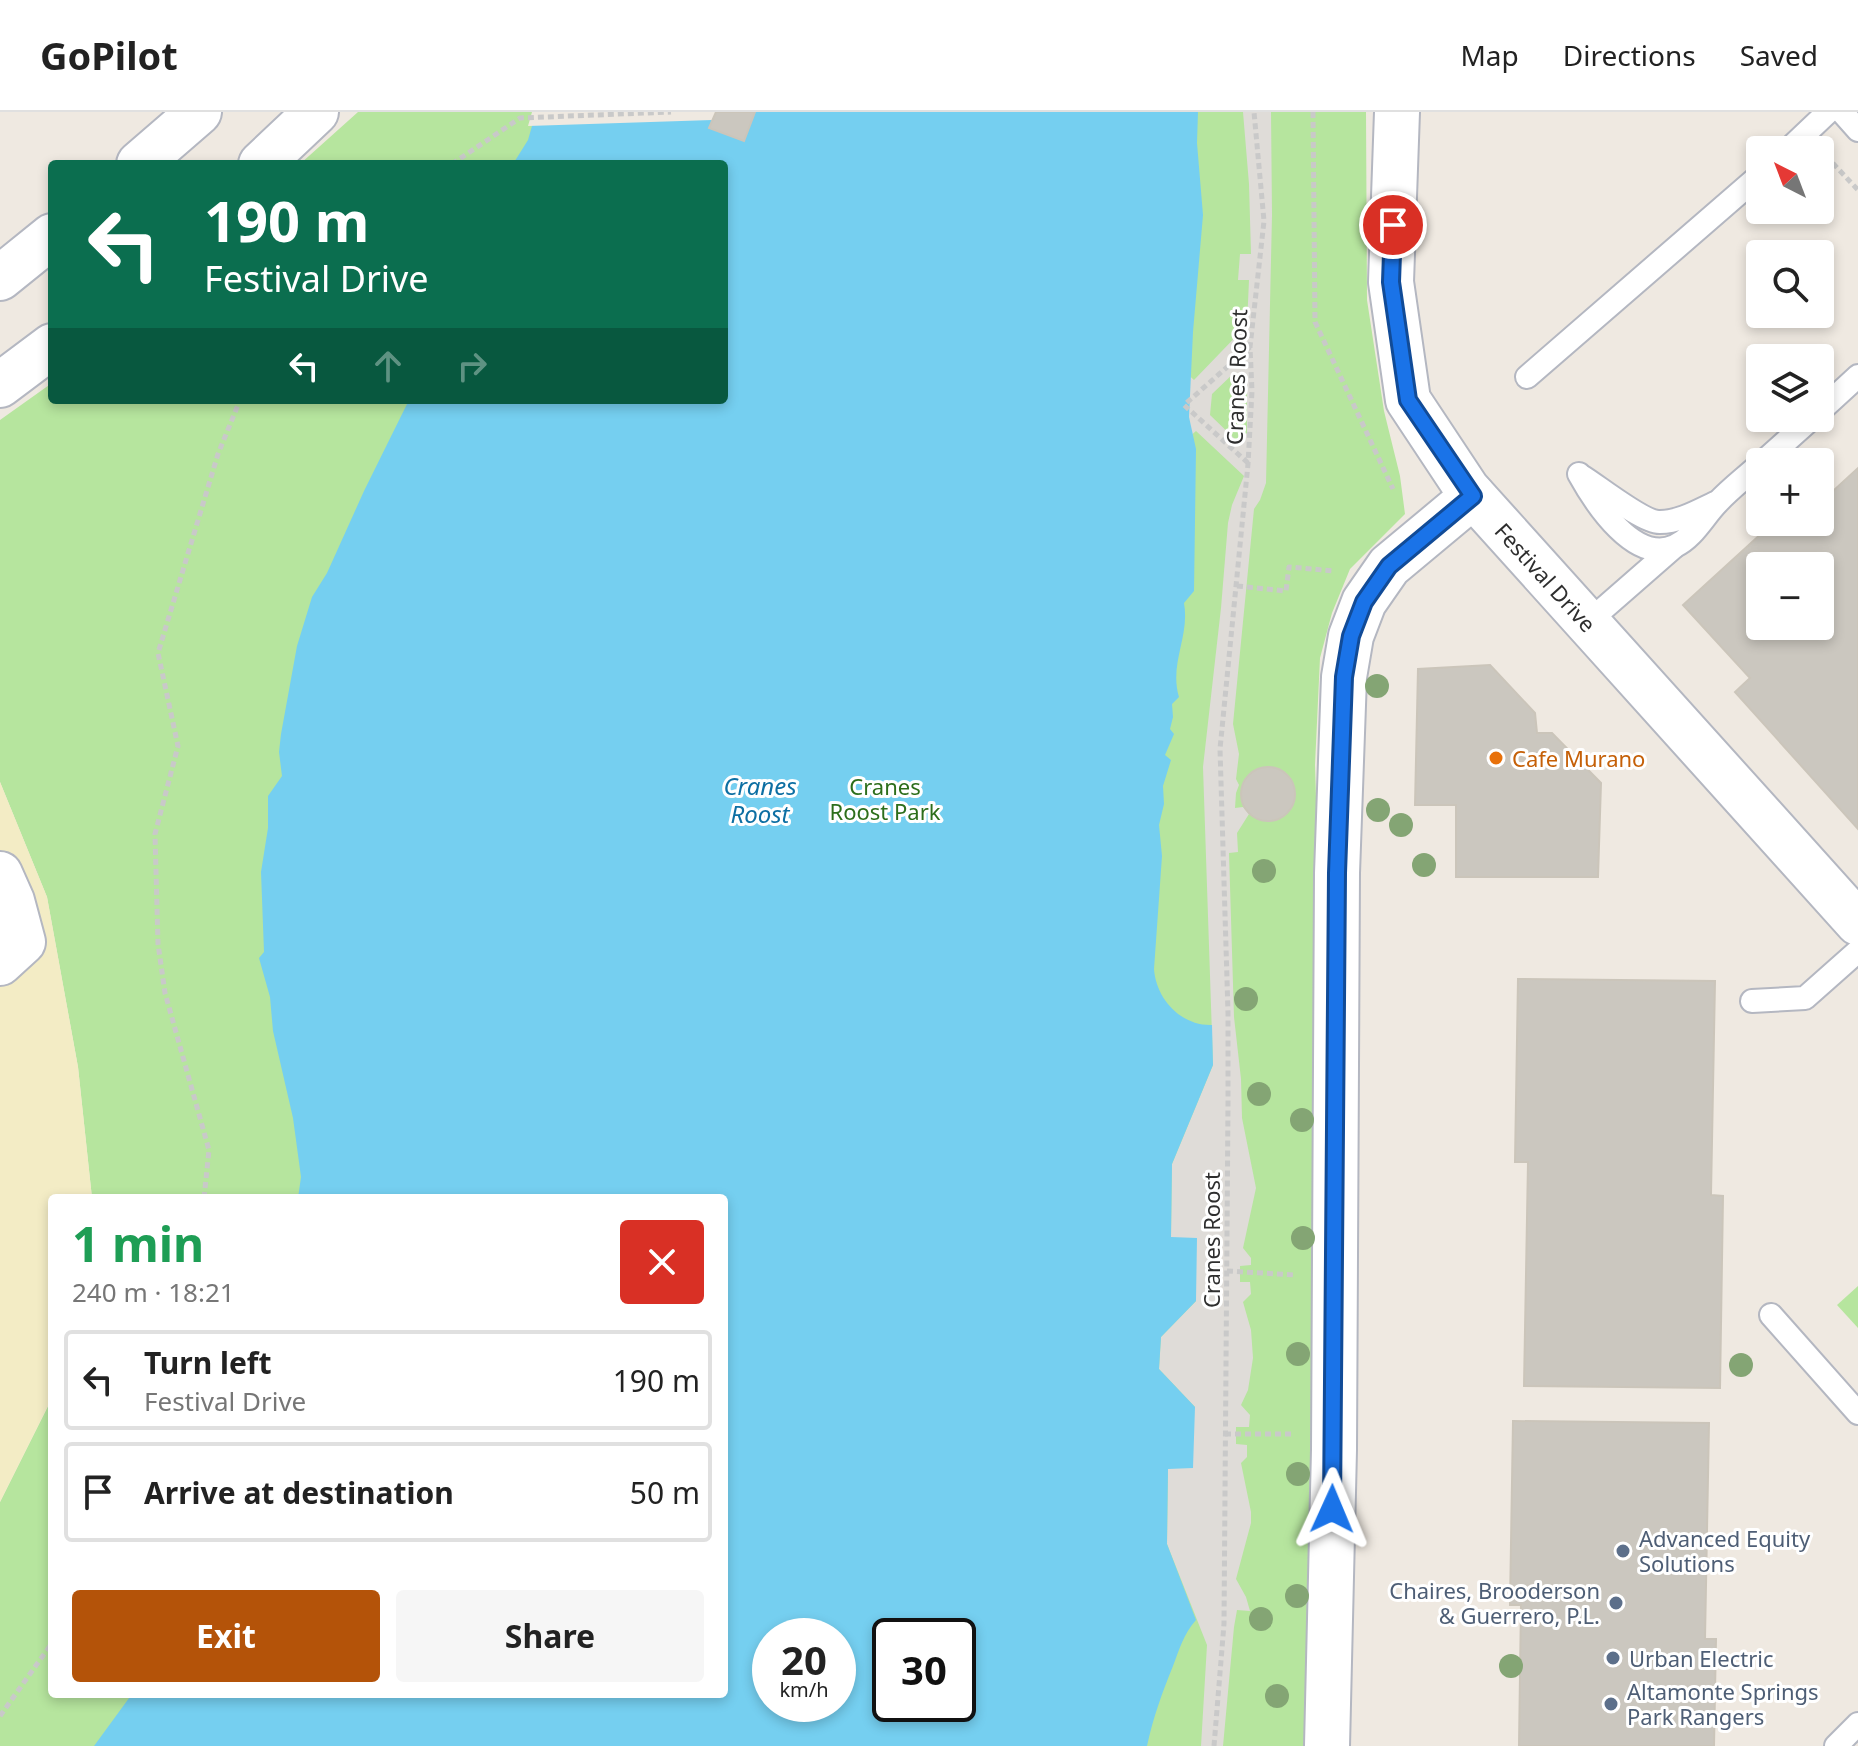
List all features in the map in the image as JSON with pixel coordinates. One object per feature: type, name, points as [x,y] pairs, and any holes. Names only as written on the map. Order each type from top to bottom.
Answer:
[{"type":"street","points":[[144,160],[199,112]]},
{"type":"street","points":[[265,160],[316,112]]},
{"type":"street","name":"Festival Drive","points":[[1397,112],[1391,282],[1408,400],[1473,496],[1858,923]]},
{"type":"street","points":[[0,278],[48,239]]},
{"type":"street","points":[[0,385],[48,349]]},
{"type":"street","points":[[1327,1746],[1334,1450],[1337,873],[1344,677],[1351,636],[1364,602],[1389,566],[1473,496]]},
{"type":"street","points":[[0,874],[12,901],[23,942],[0,963]]},
{"type":"lane","points":[[1803,136],[1828,112]]},
{"type":"lane","points":[[1842,112],[1858,130]]},
{"type":"lane","points":[[1527,377],[1746,187]]},
{"type":"lane","points":[[1834,398],[1858,376]]},
{"type":"lane","points":[[1778,448],[1796,432]]},
{"type":"lane","points":[[1675,546],[1656,551],[1638,544],[1617,527],[1592,498],[1579,474],[1641,517],[1659,523],[1685,517],[1716,503]]},
{"type":"lane","points":[[1587,623],[1697,528],[1716,503],[1746,476]]},
{"type":"lane","points":[[1752,1001],[1805,998],[1858,951]]},
{"type":"lane","points":[[1771,1315],[1858,1413]]},
{"type":"lane","points":[[1836,1746],[1858,1724]]},
{"type":"path","points":[[457,160],[520,118],[671,112]]},
{"type":"path","name":"Cranes Roost","points":[[1214,1746],[1224,1624],[1227,1271],[1228,1013],[1220,749],[1248,464],[1252,391],[1250,347],[1264,221],[1254,112]]},
{"type":"path","points":[[1313,112],[1315,322],[1393,489]]},
{"type":"path","points":[[1248,464],[1184,405],[1250,347]]},
{"type":"path","points":[[204,1194],[209,1150],[165,993],[158,944],[155,834],[178,746],[158,653],[218,454],[238,404]]},
{"type":"path","points":[[1236,586],[1286,591],[1289,567],[1334,571]]},
{"type":"path","points":[[1227,1271],[1296,1275]]},
{"type":"path","points":[[1225,1434],[1293,1434]]},
{"type":"path","points":[[0,1716],[48,1649]]},
{"type":"green space","name":"Cranes Roost","points":[[358,112],[1366,112],[1367,300],[1384,411],[1400,476],[1405,514],[1350,569],[1332,613],[1320,658],[1315,765],[1320,925],[1307,1746],[0,1746],[0,1502],[48,1406],[48,1698],[728,1698],[728,1194],[92,1194],[78,1067],[47,897],[0,782],[0,420],[48,386],[48,404],[728,404],[728,160],[304,160]]},
{"type":"green space","points":[[1858,1286],[1858,1328],[1837,1305]]},
{"type":"sand","points":[[0,782],[47,897],[78,1067],[92,1194],[48,1194],[48,1406],[0,1502]]},
{"type":"shaded area","points":[[1243,112],[1271,112],[1266,483],[1254,509],[1233,724],[1239,754],[1235,808],[1243,807],[1249,814],[1237,833],[1238,852],[1229,853],[1234,1017],[1242,1118],[1256,1188],[1243,1248],[1251,1258],[1251,1265],[1240,1266],[1240,1282],[1250,1282],[1251,1294],[1243,1302],[1251,1330],[1253,1358],[1248,1390],[1241,1405],[1250,1415],[1249,1427],[1236,1427],[1236,1444],[1247,1445],[1247,1457],[1241,1463],[1251,1523],[1236,1579],[1250,1611],[1237,1610],[1223,1746],[1201,1746],[1207,1645],[1167,1544],[1168,1469],[1195,1407],[1159,1369],[1161,1337],[1196,1301],[1171,1237],[1172,1164],[1213,1065],[1203,767],[1228,523],[1244,476],[1196,431],[1170,454],[1168,356],[1194,380],[1247,325],[1249,280],[1238,280],[1240,254],[1251,254]],"holes":[[[1235,372],[1247,384],[1247,433],[1237,441],[1210,415],[1212,394]]]},
{"type":"water","name":"Cranes Roost","points":[[536,112],[1198,112],[1197,143],[1203,215],[1189,417],[1196,449],[1194,591],[1184,603],[1184,627],[1176,673],[1179,697],[1172,704],[1170,729],[1174,734],[1165,755],[1171,760],[1163,786],[1164,804],[1159,825],[1162,856],[1154,969],[1160,991],[1172,1009],[1190,1021],[1212,1025],[1213,1065],[1172,1164],[1171,1237],[1197,1238],[1196,1301],[1161,1337],[1159,1369],[1195,1407],[1193,1468],[1168,1469],[1167,1544],[1196,1620],[1180,1647],[1147,1746],[94,1746],[129,1698],[728,1698],[728,1194],[299,1194],[301,1177],[293,1118],[273,1031],[270,997],[259,958],[264,952],[261,872],[268,828],[268,796],[282,776],[279,752],[281,734],[297,646],[312,597],[327,573],[407,404],[728,404],[728,160],[516,160],[528,140]]},
{"type":"pier","points":[[532,112],[755,112],[744,141],[709,128],[712,120],[528,126]]},
{"type":"building","points":[[716,112],[755,112],[744,141],[709,128]]},
{"type":"building","points":[[1858,468],[1858,829],[1735,692],[1750,678],[1683,605],[1759,536],[1834,536],[1834,490]]},
{"type":"building","name":"Cafe Murano","points":[[1490,665],[1535,713],[1537,733],[1552,733],[1601,783],[1598,877],[1456,877],[1456,805],[1415,805],[1418,669]]},
{"type":"building","points":[[1268,767],[1287,775],[1295,794],[1287,813],[1268,821],[1249,813],[1241,794],[1249,775]]},
{"type":"building","points":[[1518,979],[1715,981],[1711,1195],[1723,1196],[1720,1388],[1524,1386],[1528,1162],[1515,1162]]},
{"type":"building","points":[[1513,1421],[1709,1423],[1705,1639],[1716,1639],[1714,1746],[1519,1746],[1521,1605],[1510,1605]]},
{"type":"place","name":"Cafe Murano","points":[[1496,758]]},
{"type":"place","name":"Advanced Equity Solutions","points":[[1623,1551]]},
{"type":"place","name":"Chaires, Brooderson & Guerrero, P.L.","points":[[1616,1603]]},
{"type":"place","name":"Urban Electric","points":[[1613,1658]]},
{"type":"place","name":"Altamonte Springs Park Rangers","points":[[1611,1704]]},
{"type":"route","points":[[1332,1509],[1337,873],[1344,677],[1351,636],[1364,602],[1389,566],[1473,496],[1408,400],[1391,282],[1393,225]]},
{"type":"park label","name":"Cranes Roost Park","points":[[885,798]]}]
